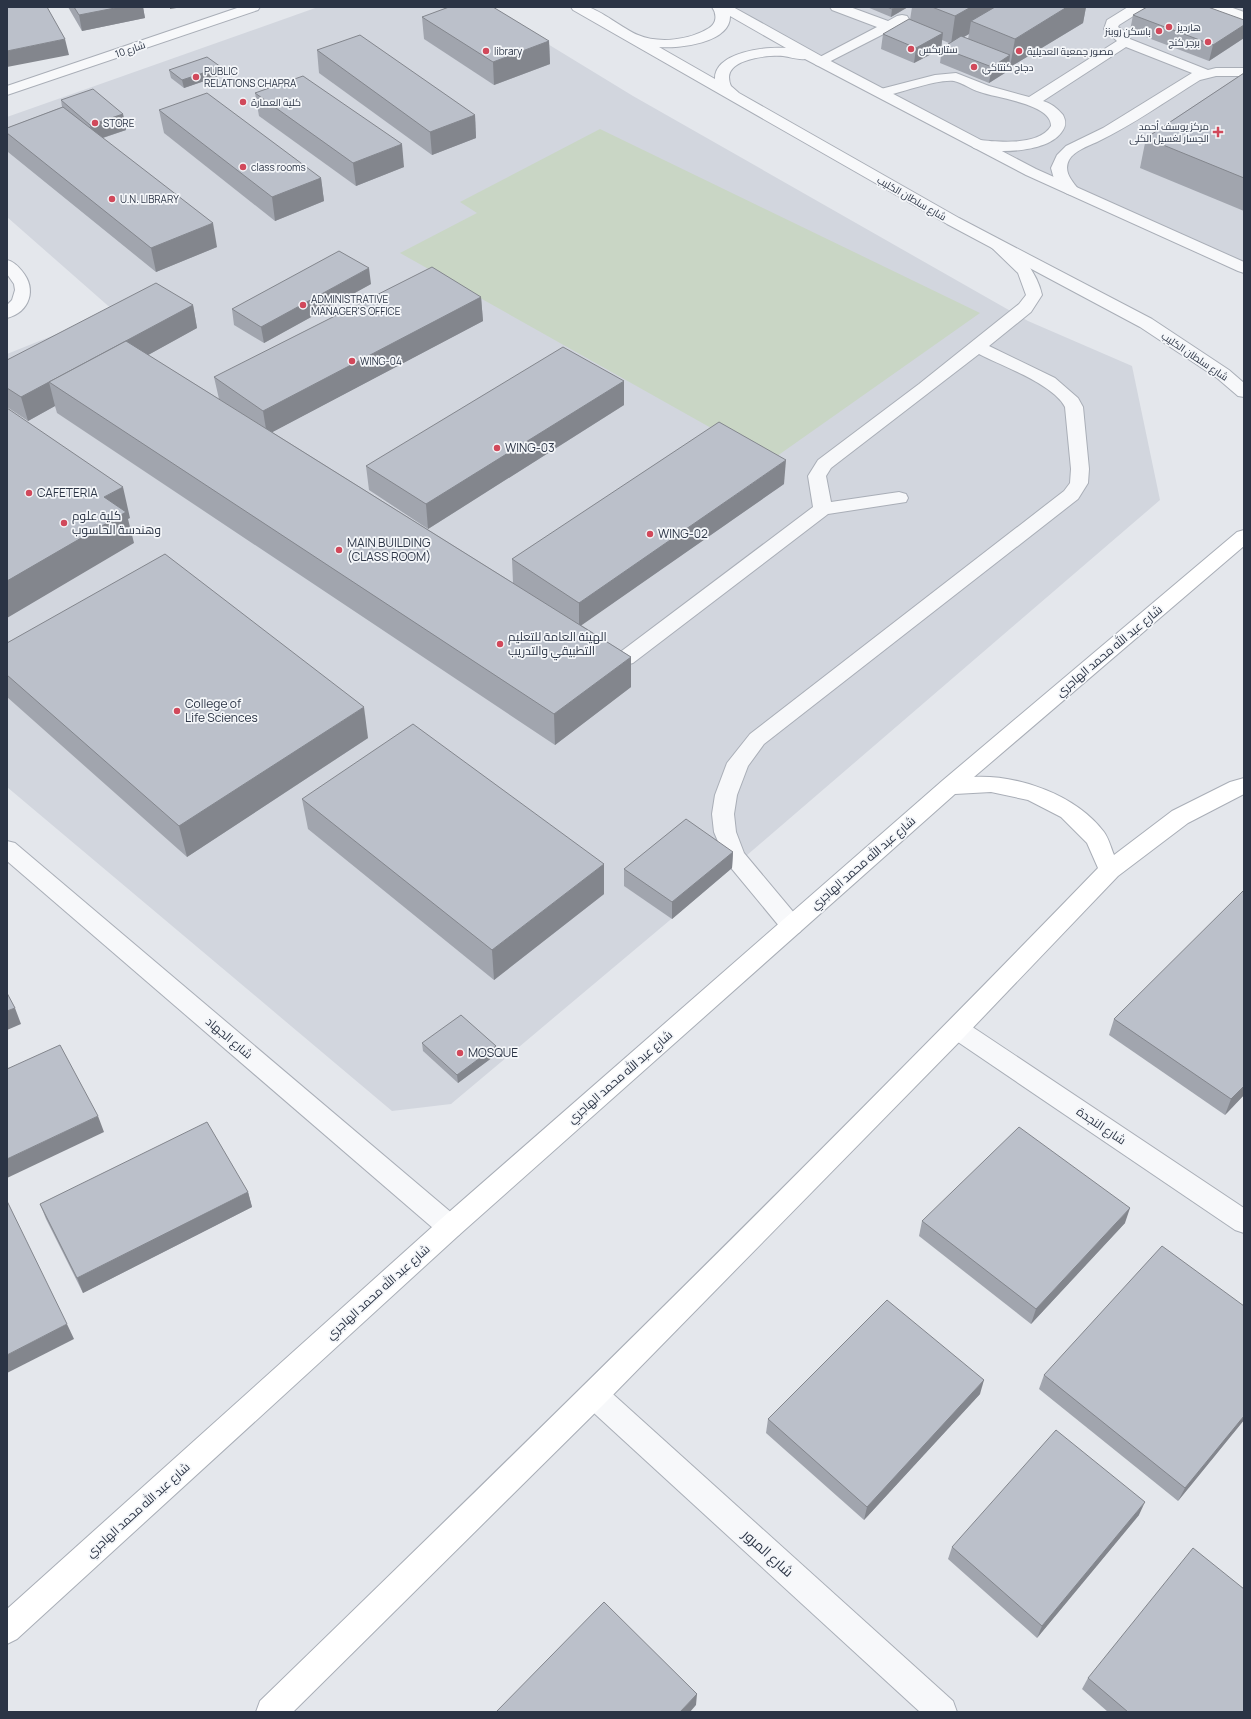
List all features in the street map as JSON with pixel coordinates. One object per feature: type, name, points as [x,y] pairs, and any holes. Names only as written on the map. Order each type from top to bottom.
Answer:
[{"type":"main road","name":"شارع عبد الله محمد الهاجري","points":[[7,1629],[450,1227],[950,786],[1244,536]]},
{"type":"main road","points":[[950,786],[991,784],[1033,793],[1069,811],[1096,838],[1110,870]]},
{"type":"main road","points":[[271,1712],[594,1395],[957,1029],[1110,870],[1180,817],[1238,787],[1244,786]]},
{"type":"street","name":"شارع 10","points":[[7,91],[253,7]]},
{"type":"street","name":"شارع سلطان الكليب","points":[[578,7],[997,245],[1146,323],[1223,374],[1244,392]]},
{"type":"street","points":[[628,35],[645,40],[665,43],[686,42],[705,37],[718,29],[723,20],[722,10],[719,7]]},
{"type":"street","points":[[723,7],[819,61],[1031,172],[1244,268]]},
{"type":"street","points":[[837,7],[888,26]]},
{"type":"street","points":[[1138,7],[1110,25],[1111,29],[1121,35],[1125,42],[1206,74]]},
{"type":"street","points":[[1217,7],[1244,17]]},
{"type":"street","points":[[735,97],[724,88],[722,77],[727,67],[740,58],[758,53],[779,52],[800,54],[819,61],[902,19]]},
{"type":"street","points":[[1034,101],[1125,42]]},
{"type":"street","points":[[1071,190],[1062,179],[1059,168],[1062,158],[1070,149],[1108,131],[1188,81],[1206,74],[1231,71],[1244,72]]},
{"type":"street","points":[[882,93],[935,79],[956,77],[999,94],[1034,101],[1051,110],[1069,125]]},
{"type":"street","points":[[979,145],[1006,146],[1036,142],[1048,137],[1058,126],[1069,125],[1108,131]]},
{"type":"street","points":[[822,509],[817,476],[824,464],[977,347],[1025,308],[1034,295],[1032,282],[1023,267],[997,245]]},
{"type":"street","points":[[7,265],[13,270],[23,287],[22,297],[17,306],[7,313]]},
{"type":"street","points":[[792,926],[735,857],[725,832],[723,814],[726,795],[738,763],[757,739],[1071,495],[1079,483],[1080,469],[1074,407],[1069,398],[1049,382],[977,347]]},
{"type":"street","points":[[626,658],[822,509],[900,498]]},
{"type":"street","name":"شارع الجهاد","points":[[7,850],[450,1227]]},
{"type":"street","name":"شارع النجدة","points":[[957,1029],[1244,1222]]},
{"type":"street","name":"شارع المرور","points":[[594,1395],[942,1712]]},
{"type":"shaded area","name":"الهيئة العامة للتعليم التطبيقي والتدريب","points":[[318,7],[487,7],[633,96],[1028,321],[1132,366],[1160,500],[732,868],[451,1104],[392,1111],[7,787],[7,354],[114,311],[7,217],[7,117]]},
{"type":"shaded area","points":[[723,7],[1244,7],[1244,268],[979,145]]},
{"type":"green space","points":[[600,129],[980,313],[770,461],[400,253],[477,213],[460,202]]},
{"type":"building","points":[[7,7],[47,7],[65,39],[7,51]]},
{"type":"building","points":[[74,7],[120,7],[79,15]]},
{"type":"building","points":[[449,7],[493,7],[549,41],[493,62],[422,17]]},
{"type":"building","points":[[932,7],[971,7],[955,16]]},
{"type":"building","points":[[995,7],[1067,7],[1015,39],[971,21]]},
{"type":"building","points":[[1147,7],[1208,7],[1244,20],[1244,25],[1213,45],[1133,15]]},
{"type":"building","points":[[909,19],[943,33],[916,48],[883,34]]},
{"type":"building","points":[[360,35],[475,115],[430,132],[317,50]]},
{"type":"building","points":[[961,36],[1010,55],[992,67],[942,48]]},
{"type":"building","points":[[207,57],[221,67],[182,80],[169,70]]},
{"type":"building","points":[[1244,73],[1244,178],[1146,138]]},
{"type":"building","points":[[303,76],[402,144],[353,163],[255,93]]},
{"type":"building","points":[[93,89],[123,114],[90,125],[61,100]]},
{"type":"building","points":[[207,93],[321,178],[272,197],[159,110]]},
{"type":"building","name":"U.N. LIBRARY","points":[[63,107],[213,223],[151,248],[7,133],[7,128]]},
{"type":"building","points":[[339,251],[369,268],[261,327],[232,309]]},
{"type":"building","points":[[432,267],[481,297],[263,411],[214,377]]},
{"type":"building","points":[[156,283],[193,305],[21,397],[7,388],[7,360]]},
{"type":"building","name":"MAIN BUILDING (CLASS ROOM)","points":[[126,341],[631,657],[554,714],[49,382]]},
{"type":"building","points":[[563,347],[624,381],[426,504],[366,466]]},
{"type":"building","name":"كلية علوم وهندسة الحاسوب","points":[[7,408],[123,487],[104,497],[126,512],[7,581]]},
{"type":"building","name":"WING-02","points":[[719,422],[786,460],[579,603],[512,559]]},
{"type":"building","points":[[165,554],[364,707],[179,826],[7,675],[7,643]]},
{"type":"building","points":[[413,724],[604,864],[492,950],[302,799]]},
{"type":"building","points":[[686,819],[733,852],[672,902],[624,869]]},
{"type":"building","points":[[1244,890],[1244,1086],[1231,1099],[1114,1019]]},
{"type":"building","points":[[7,993],[15,1008],[7,1011]]},
{"type":"building","name":"MOSQUE","points":[[461,1015],[496,1046],[457,1075],[422,1043]]},
{"type":"building","points":[[60,1045],[98,1116],[7,1159],[7,1069]]},
{"type":"building","points":[[207,1122],[248,1192],[77,1278],[40,1204]]},
{"type":"building","points":[[1019,1127],[1130,1208],[1036,1309],[922,1221]]},
{"type":"building","points":[[7,1201],[67,1324],[7,1355]]},
{"type":"building","points":[[1162,1246],[1244,1306],[1244,1416],[1185,1488],[1044,1375]]},
{"type":"building","points":[[887,1300],[984,1380],[867,1507],[768,1419]]},
{"type":"building","points":[[1056,1430],[1145,1502],[1042,1626],[952,1547]]},
{"type":"building","points":[[1193,1548],[1244,1589],[1244,1712],[1128,1712],[1088,1678]]},
{"type":"building","points":[[604,1602],[697,1694],[680,1712],[496,1712]]},
{"type":"place","name":"هارديز","points":[[1169,27]]},
{"type":"place","name":"باسكن روبنز","points":[[1159,31]]},
{"type":"place","name":"برجر كنج","points":[[1208,42]]},
{"type":"place","name":"ستاربكس","points":[[911,49]]},
{"type":"place","name":"library","points":[[486,51]]},
{"type":"place","name":"مصور جمعية العديلية","points":[[1019,51]]},
{"type":"place","name":"دجاج كنتاكي","points":[[974,67]]},
{"type":"place","name":"PUBLIC RELATIONS CHAPRA","points":[[196,77]]},
{"type":"place","name":"كلية العمارة","points":[[243,102]]},
{"type":"place","name":"STORE","points":[[95,123]]},
{"type":"place","name":"مركز يوسف أحمد الجسار لغسيل الكلى","points":[[1218,132]]},
{"type":"place","name":"class rooms","points":[[243,167]]},
{"type":"place","name":"U.N. LIBRARY","points":[[112,199]]},
{"type":"place","name":"ADMINISTRATIVE MANAGER'S OFFICE","points":[[303,305]]},
{"type":"place","name":"WING-04","points":[[352,361]]},
{"type":"place","name":"WING-03","points":[[497,448]]},
{"type":"place","name":"CAFETERIA","points":[[29,493]]},
{"type":"place","name":"كلية علوم وهندسة الحاسوب","points":[[64,523]]},
{"type":"place","name":"WING-02","points":[[650,534]]},
{"type":"place","name":"MAIN BUILDING (CLASS ROOM)","points":[[339,550]]},
{"type":"place","name":"الهيئة العامة للتعليم التطبيقي والتدريب","points":[[500,644]]},
{"type":"place","name":"College of Life Sciences","points":[[177,711]]},
{"type":"place","name":"MOSQUE","points":[[460,1053]]}]
